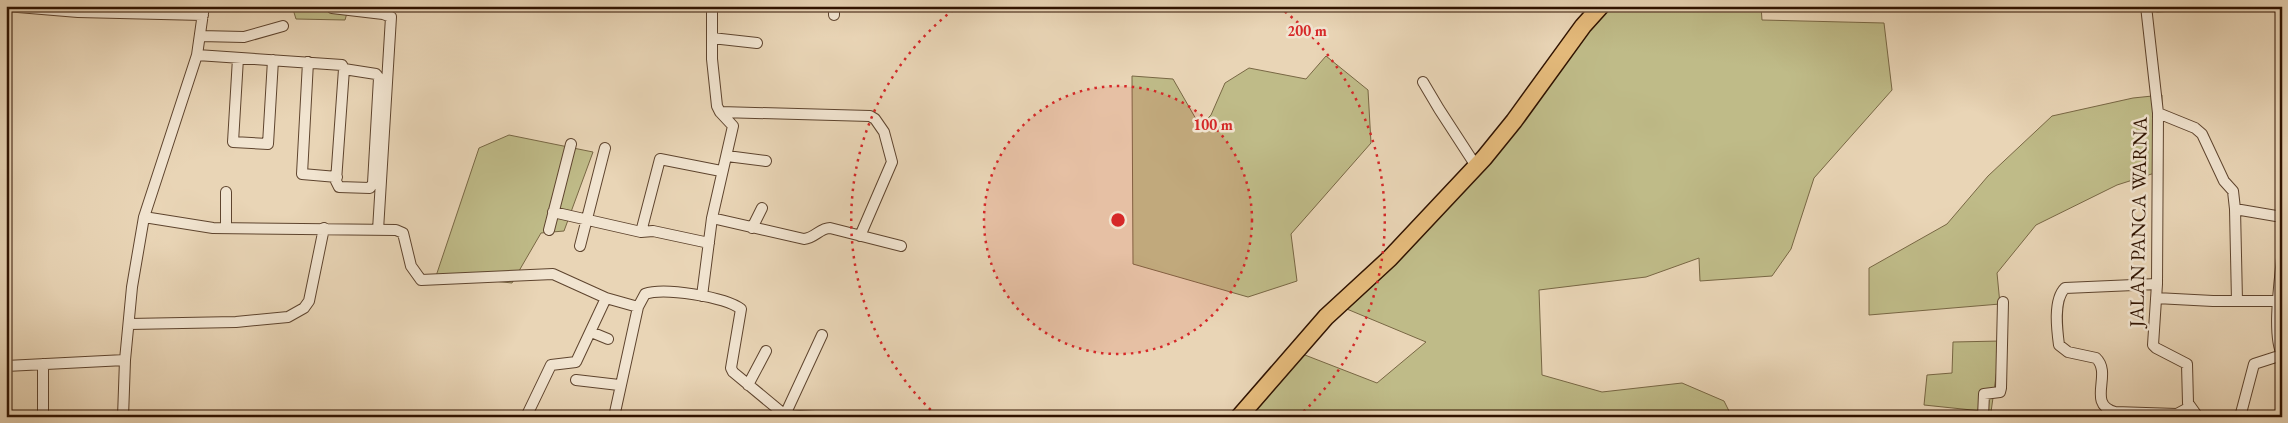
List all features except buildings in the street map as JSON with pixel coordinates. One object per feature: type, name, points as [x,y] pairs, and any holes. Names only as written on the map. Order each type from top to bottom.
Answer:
[{"type":"main road","points":[[1239,417],[1326,317],[1390,258],[1476,166],[1514,121],[1583,26],[1601,6]]},
{"type":"street","points":[[6,6],[78,9],[204,10],[197,55],[144,217],[124,360],[123,417]]},
{"type":"street","points":[[702,296],[712,218],[721,172],[734,126],[720,112],[715,98],[712,6]]},
{"type":"street","name":"JALAN PANCA WARNA","points":[[2146,6],[2158,113],[2157,284],[2153,344],[2156,348],[2187,364],[2188,403],[2190,407]]},
{"type":"street","points":[[332,8],[383,14],[391,17],[378,230]]},
{"type":"street","points":[[200,36],[244,37],[283,26]]},
{"type":"street","points":[[712,38],[757,43]]},
{"type":"street","points":[[197,55],[342,65],[344,69],[376,74],[379,78],[373,183],[370,188],[339,187],[336,177],[344,69]]},
{"type":"street","points":[[238,58],[233,142],[268,144],[273,60]]},
{"type":"street","points":[[308,62],[302,174],[336,177]]},
{"type":"street","points":[[1423,82],[1476,166]]},
{"type":"street","points":[[720,112],[870,116],[875,119],[887,141],[892,162],[860,236]]},
{"type":"street","points":[[2158,113],[2195,128],[2202,134],[2224,181],[2232,191],[2235,209],[2237,301]]},
{"type":"street","points":[[549,230],[570,144]]},
{"type":"street","points":[[580,246],[605,148]]},
{"type":"street","points":[[727,156],[766,161]]},
{"type":"street","points":[[641,232],[660,159],[721,172]]},
{"type":"street","points":[[226,192],[226,228]]},
{"type":"street","points":[[752,228],[762,208]]},
{"type":"street","points":[[2235,209],[2282,217]]},
{"type":"street","points":[[553,212],[641,232],[653,231],[709,243]]},
{"type":"street","points":[[144,217],[226,228],[396,230],[403,233],[411,266],[420,280],[553,274],[606,298],[638,306]]},
{"type":"street","points":[[712,218],[804,239],[810,239],[826,228],[900,246]]},
{"type":"street","points":[[128,324],[236,322],[293,315],[304,308],[309,301],[324,228]]},
{"type":"street","points":[[2240,417],[2254,364],[2281,350],[2280,301],[2282,258]]},
{"type":"street","points":[[2157,284],[2065,288],[2061,293],[2058,308],[2059,345],[2068,352],[2096,358],[2099,361],[2101,367],[2102,404],[2106,410],[2177,414],[2190,407],[2198,417]]},
{"type":"street","points":[[614,417],[638,306],[645,294],[650,292],[720,298],[741,309],[730,368],[735,375],[784,416],[815,417]]},
{"type":"street","points":[[526,417],[550,366],[576,362],[606,298]]},
{"type":"street","points":[[2156,298],[2280,301]]},
{"type":"street","points":[[1984,417],[1984,394],[2000,392],[2001,388],[2003,302]]},
{"type":"street","points":[[591,332],[608,339]]},
{"type":"street","points":[[784,416],[822,336]]},
{"type":"street","points":[[748,385],[766,351]]},
{"type":"street","points":[[6,366],[124,360]]},
{"type":"street","points":[[42,417],[43,364]]},
{"type":"street","points":[[576,380],[620,385]]},
{"type":"shaded area","points":[[292,6],[349,6],[345,20],[296,19]]},
{"type":"shaded area","points":[[1599,6],[1761,6],[1762,20],[1884,23],[1892,90],[1814,178],[1791,249],[1772,276],[1700,281],[1699,258],[1646,277],[1539,290],[1542,375],[1602,392],[1682,383],[1724,401],[1732,417],[1236,417],[1292,350],[1377,383],[1426,342],[1342,307],[1510,129]]},
{"type":"shaded area","points":[[2144,6],[2189,6],[2189,10],[2157,12]]},
{"type":"shaded area","points":[[1326,56],[1368,90],[1371,143],[1291,234],[1297,281],[1248,297],[1133,264],[1132,76],[1173,79],[1200,126],[1211,115],[1225,83],[1249,68],[1306,79]]},
{"type":"shaded area","points":[[2162,95],[2161,171],[2117,185],[2036,225],[1997,273],[2000,304],[1869,315],[1869,268],[1947,224],[1988,176],[2052,116],[2133,98]]},
{"type":"shaded area","points":[[509,135],[593,152],[564,231],[541,233],[512,283],[475,279],[434,282],[479,148]]},
{"type":"shaded area","points":[[2001,341],[1991,412],[1924,405],[1927,375],[1952,373],[1953,342]]}]
